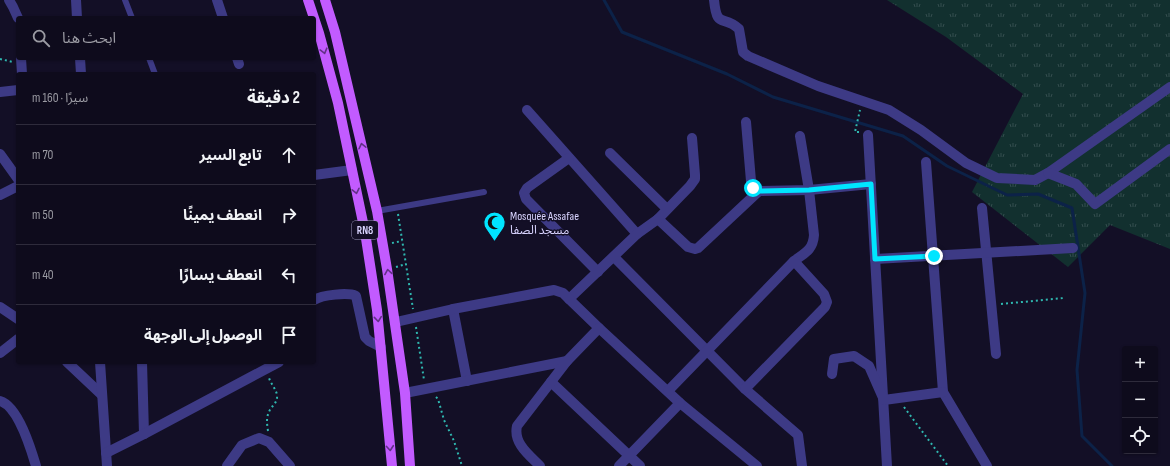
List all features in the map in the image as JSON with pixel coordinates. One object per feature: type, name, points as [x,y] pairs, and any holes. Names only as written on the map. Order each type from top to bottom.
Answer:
[{"type":"main road","name":"RN8","points":[[308,0],[313,16]]},
{"type":"main road","name":"RN8","points":[[325,0],[335,32],[377,211],[396,322],[405,393],[410,466]]},
{"type":"main road","name":"RN8","points":[[316,24],[338,103],[365,232],[377,310],[392,466]]},
{"type":"street","points":[[9,0],[17,16]]},
{"type":"street","points":[[76,0],[77,16]]},
{"type":"street","points":[[217,0],[222,16]]},
{"type":"street","points":[[714,0],[715,12],[719,19],[739,28],[743,52],[745,54],[759,62],[818,86],[861,102],[889,110],[921,130],[966,163],[997,178],[1035,180],[1048,174],[1170,86]]},
{"type":"street","points":[[21,60],[22,72]]},
{"type":"street","points":[[80,60],[81,72]]},
{"type":"street","points":[[0,92],[16,90]]},
{"type":"street","points":[[527,110],[637,234]]},
{"type":"street","points":[[746,122],[751,181],[753,188],[759,191],[809,190],[871,184]]},
{"type":"street","points":[[868,135],[887,466]]},
{"type":"street","points":[[668,391],[794,261],[810,249],[814,242],[809,190],[800,136]]},
{"type":"street","points":[[569,299],[614,258],[637,234],[658,220],[690,186],[695,179],[692,138]]},
{"type":"street","points":[[1048,174],[1076,184],[1095,204],[1170,149]]},
{"type":"street","points":[[610,153],[667,209]]},
{"type":"street","points":[[0,154],[16,175]]},
{"type":"street","points":[[569,158],[527,188],[524,193],[526,199],[598,272]]},
{"type":"street","points":[[926,162],[943,392],[987,466]]},
{"type":"street","points":[[316,175],[352,170]]},
{"type":"street","points":[[0,195],[16,187]]},
{"type":"street","points":[[658,220],[688,248],[695,250],[759,191]]},
{"type":"street","points":[[982,208],[996,354]]},
{"type":"street","points":[[875,259],[1073,248]]},
{"type":"street","points":[[614,258],[745,389],[798,435],[802,466]]},
{"type":"street","points":[[745,389],[825,308],[827,302],[824,294],[794,261]]},
{"type":"street","points":[[396,322],[453,309],[554,290],[563,293],[680,403],[757,466]]},
{"type":"street","points":[[316,299],[325,296],[351,294],[356,296],[366,337],[370,342],[381,348]]},
{"type":"street","points":[[0,307],[16,318]]},
{"type":"street","points":[[453,309],[467,381]]},
{"type":"street","points":[[540,466],[523,448],[516,437],[516,426],[567,361],[599,328]]},
{"type":"street","points":[[0,353],[16,341]]},
{"type":"street","points":[[832,374],[834,358],[854,356],[869,366],[884,400]]},
{"type":"street","points":[[405,393],[567,361]]},
{"type":"street","points":[[69,364],[102,395]]},
{"type":"street","points":[[100,364],[107,466]]},
{"type":"street","points":[[142,364],[144,434]]},
{"type":"street","points":[[106,452],[144,434],[263,366]]},
{"type":"street","points":[[551,382],[640,466]]},
{"type":"street","points":[[884,400],[943,392]]},
{"type":"street","points":[[0,401],[8,405],[21,426],[36,466]]},
{"type":"street","points":[[619,466],[680,403]]},
{"type":"street","points":[[227,466],[242,445],[259,438],[269,442],[290,466]]},
{"type":"lane","points":[[125,0],[131,16]]},
{"type":"lane","points":[[150,60],[154,72]]},
{"type":"lane","points":[[377,211],[484,192]]},
{"type":"path","points":[[861,102],[855,132],[868,135]]},
{"type":"path","points":[[397,207],[426,390],[438,399],[444,420],[451,434],[462,466]]},
{"type":"path","points":[[991,305],[1064,298]]},
{"type":"path","points":[[263,366],[277,396],[277,401],[269,412],[266,420],[269,442]]},
{"type":"path","points":[[898,399],[948,466]]},
{"type":"green space","points":[[887,0],[1170,0],[1170,249],[1110,225],[1068,267],[972,192],[1023,94],[946,37]]},
{"type":"waterway","points":[[604,0],[622,32],[727,74],[773,97],[903,136],[947,166],[1007,195],[1038,194],[1072,208],[1085,293],[1077,370],[1082,436],[1112,466]]},
{"type":"place","name":"Mosquée Assafae مسجد الصفا","points":[[494,242]]},
{"type":"route","points":[[753,188],[759,191],[809,190],[871,184],[875,259],[934,256]]}]
